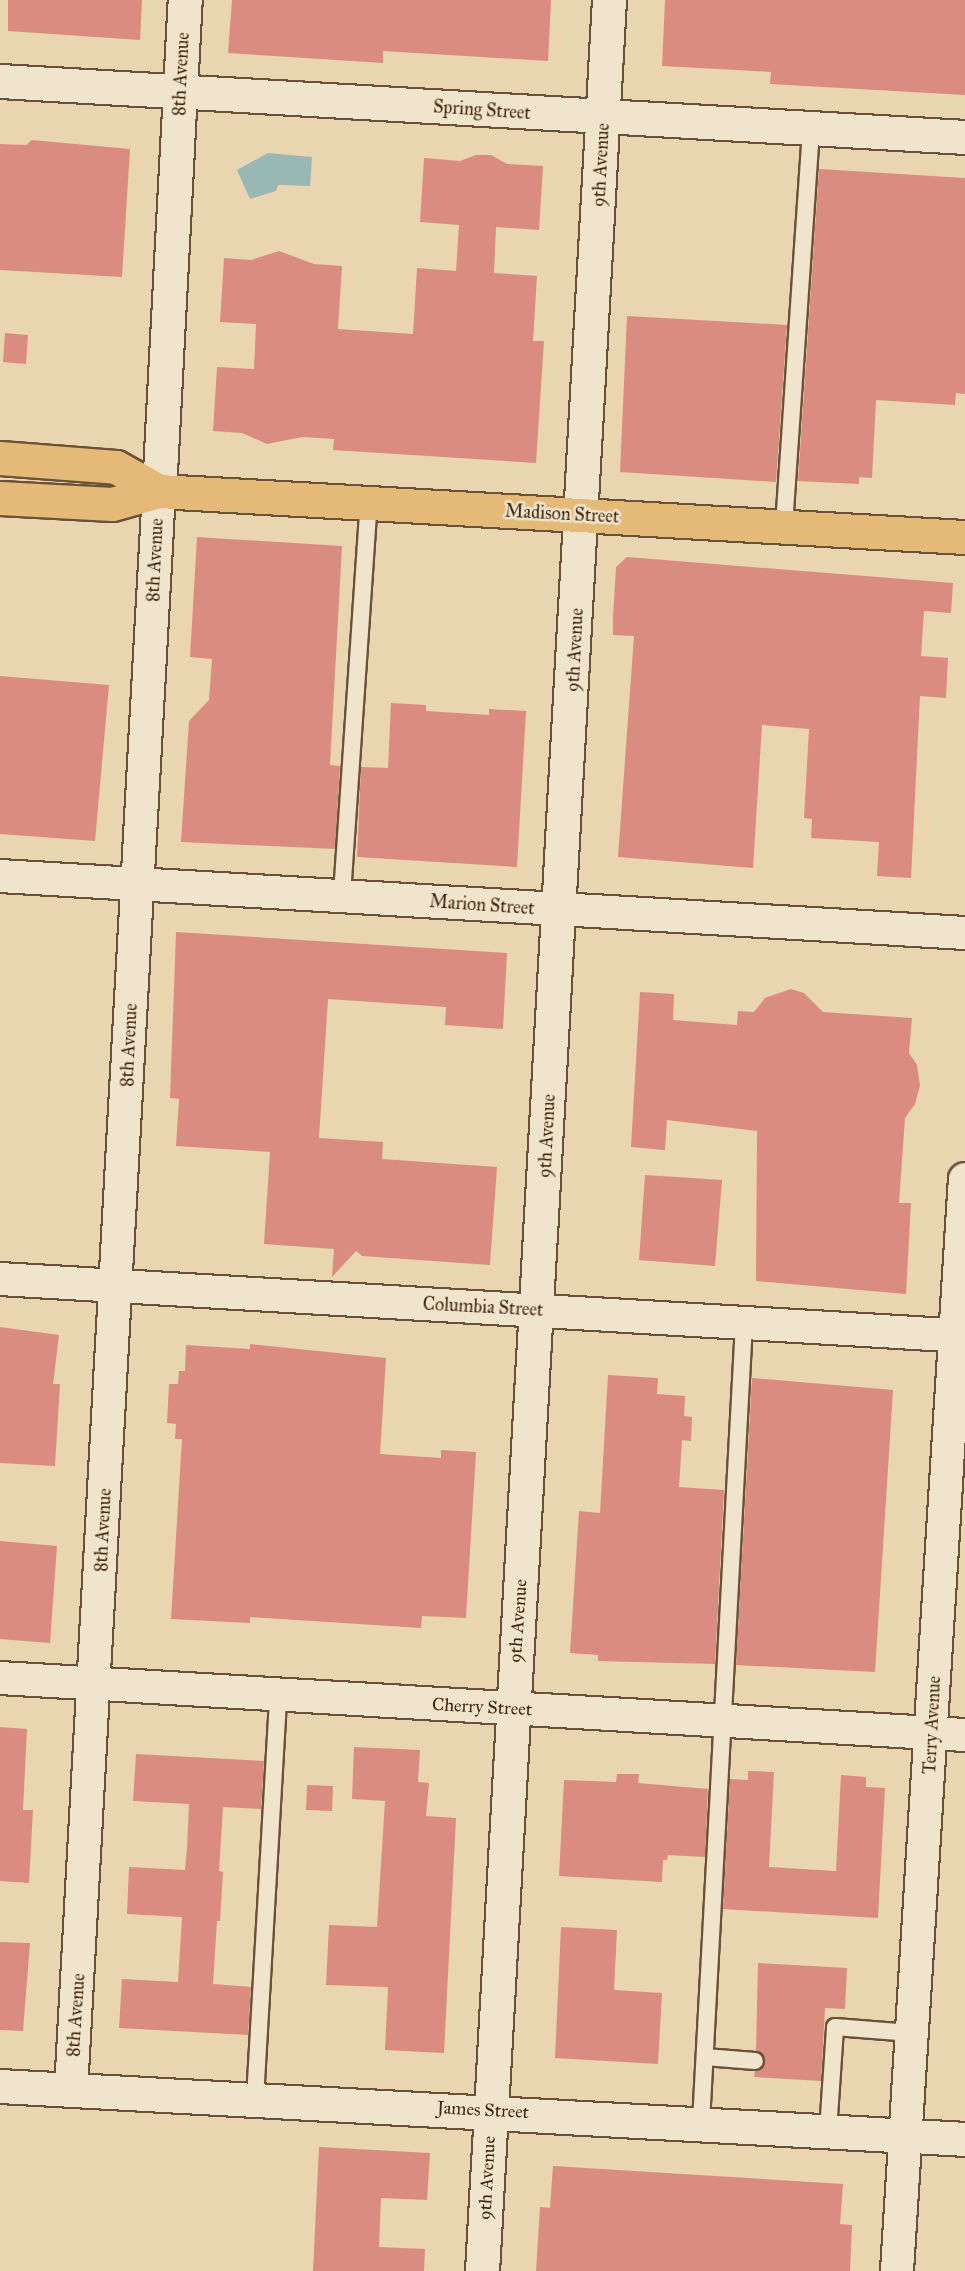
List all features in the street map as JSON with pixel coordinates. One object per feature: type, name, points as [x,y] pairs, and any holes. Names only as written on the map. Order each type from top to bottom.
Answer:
[{"type":"main road","name":"Madison Street","points":[[0,458],[116,467],[159,491]]},
{"type":"main road","name":"Madison Street","points":[[0,498],[112,504],[159,491],[965,537]]},
{"type":"street","name":"8th Avenue","points":[[71,2090],[96,1684],[115,1286],[185,0]]},
{"type":"street","name":"9th Avenue","points":[[482,2271],[512,1709],[583,515],[609,0]]},
{"type":"street","name":"Spring Street","points":[[0,81],[965,137]]},
{"type":"street","name":"Marion Street","points":[[0,876],[138,882],[559,910],[965,933]]},
{"type":"street","name":"Terry Avenue","points":[[897,2271],[931,1732],[961,1336],[965,1179]]},
{"type":"street","name":"Columbia Street","points":[[0,1279],[961,1336]]},
{"type":"street","name":"Cherry Street","points":[[0,1678],[722,1723],[965,1735]]},
{"type":"street","name":"James Street","points":[[0,2086],[491,2110],[965,2139]]},
{"type":"lane","points":[[784,526],[811,128]]},
{"type":"lane","points":[[342,895],[369,503]]},
{"type":"lane","points":[[701,2123],[744,1323]]},
{"type":"lane","points":[[255,2099],[278,1695]]},
{"type":"lane","points":[[828,2131],[827,2063],[836,2027],[911,2033]]},
{"type":"lane","points":[[705,2057],[755,2061]]},
{"type":"water","points":[[268,153],[312,157],[310,186],[278,185],[276,191],[250,199],[237,170]]},
{"type":"building","points":[[8,0],[142,0],[140,40],[8,31]]},
{"type":"building","points":[[232,0],[551,0],[548,61],[383,51],[383,63],[228,53]]},
{"type":"building","points":[[665,0],[965,0],[965,95],[770,84],[771,72],[662,66]]},
{"type":"building","points":[[32,140],[130,149],[122,277],[0,270],[0,144],[26,145]]},
{"type":"building","points":[[476,155],[491,155],[507,164],[543,166],[539,230],[496,227],[494,273],[537,276],[533,341],[544,341],[536,463],[333,450],[334,439],[302,437],[267,444],[242,433],[213,431],[217,367],[254,369],[256,324],[220,322],[224,258],[251,260],[279,251],[314,264],[342,266],[338,329],[413,334],[417,268],[456,271],[459,225],[420,222],[424,158],[460,161]]},
{"type":"building","points":[[819,169],[965,178],[965,394],[956,393],[955,405],[876,400],[872,478],[859,477],[859,484],[798,481]]},
{"type":"building","points":[[627,316],[787,325],[776,482],[620,472]]},
{"type":"building","points":[[5,333],[28,335],[26,364],[3,362]]},
{"type":"building","points":[[197,537],[342,546],[330,765],[340,766],[335,849],[181,842],[189,721],[209,700],[212,659],[190,657]]},
{"type":"building","points":[[627,557],[953,583],[951,613],[924,611],[921,656],[948,658],[946,698],[920,696],[911,878],[877,876],[879,842],[811,838],[812,819],[804,818],[809,729],[762,725],[753,868],[618,857],[634,636],[613,635],[613,617],[616,567]]},
{"type":"building","points":[[0,676],[109,685],[95,841],[0,834]]},
{"type":"building","points":[[391,703],[426,705],[426,711],[489,715],[489,709],[526,711],[517,867],[357,857],[361,767],[388,768]]},
{"type":"building","points":[[176,932],[507,953],[503,1029],[445,1025],[446,1007],[328,999],[319,1138],[383,1142],[382,1159],[497,1167],[490,1265],[362,1256],[356,1251],[332,1277],[334,1249],[264,1244],[270,1152],[176,1146],[179,1099],[170,1098]]},
{"type":"building","points":[[791,989],[804,993],[823,1012],[912,1018],[909,1053],[917,1065],[920,1085],[915,1104],[905,1118],[899,1203],[911,1203],[906,1294],[756,1281],[757,1131],[667,1120],[665,1150],[631,1147],[640,992],[674,994],[673,1020],[737,1025],[738,1011],[754,1012],[765,998]]},
{"type":"building","points":[[645,1175],[722,1180],[715,1266],[639,1260]]},
{"type":"building","points":[[0,1327],[59,1335],[53,1384],[60,1384],[55,1466],[0,1463]]},
{"type":"building","points":[[250,1344],[386,1358],[380,1454],[441,1458],[441,1450],[476,1452],[466,1618],[422,1616],[421,1628],[250,1617],[250,1623],[171,1619],[182,1439],[175,1439],[176,1424],[167,1423],[169,1384],[178,1384],[179,1371],[185,1371],[186,1345],[250,1349]]},
{"type":"building","points":[[608,1375],[658,1378],[657,1394],[685,1396],[684,1416],[692,1417],[691,1441],[682,1440],[679,1487],[724,1490],[715,1664],[598,1661],[598,1655],[570,1653],[579,1511],[600,1513]]},
{"type":"building","points":[[752,1378],[893,1390],[875,1672],[736,1665]]},
{"type":"building","points":[[0,1541],[57,1546],[50,1643],[0,1639]]},
{"type":"building","points":[[0,1727],[27,1729],[23,1810],[33,1810],[29,1883],[0,1881]]},
{"type":"building","points":[[354,1747],[420,1750],[418,1782],[429,1783],[426,1816],[456,1818],[444,2053],[385,2050],[388,1987],[326,1985],[329,1925],[377,1927],[385,1801],[352,1799]]},
{"type":"building","points":[[136,1754],[264,1761],[261,1809],[223,1807],[219,1871],[223,1872],[213,1984],[251,1987],[248,2035],[119,2028],[122,1979],[178,1982],[182,1917],[127,1914],[129,1867],[185,1870],[187,1848],[189,1804],[133,1801]]},
{"type":"building","points":[[748,1771],[774,1772],[769,1867],[836,1871],[841,1775],[866,1777],[866,1787],[885,1788],[878,1918],[723,1909],[730,1779],[748,1780]]},
{"type":"building","points":[[617,1774],[639,1774],[638,1783],[708,1789],[705,1857],[668,1855],[667,1860],[663,1860],[662,1882],[559,1876],[564,1780],[616,1782]]},
{"type":"building","points":[[307,1785],[333,1786],[332,1811],[306,1810]]},
{"type":"building","points":[[561,1927],[617,1930],[614,1990],[662,1993],[658,2064],[555,2058]]},
{"type":"building","points":[[0,1942],[30,1943],[23,2031],[0,2030]]},
{"type":"building","points":[[758,1963],[847,1968],[845,2009],[825,2008],[821,2081],[754,2077],[755,2071],[765,2061],[756,2051]]},
{"type":"building","points":[[319,2147],[430,2153],[427,2200],[381,2198],[379,2247],[425,2249],[424,2271],[313,2271]]},
{"type":"building","points":[[553,2166],[843,2184],[840,2224],[852,2225],[850,2271],[536,2271],[540,2207],[550,2208]]}]
